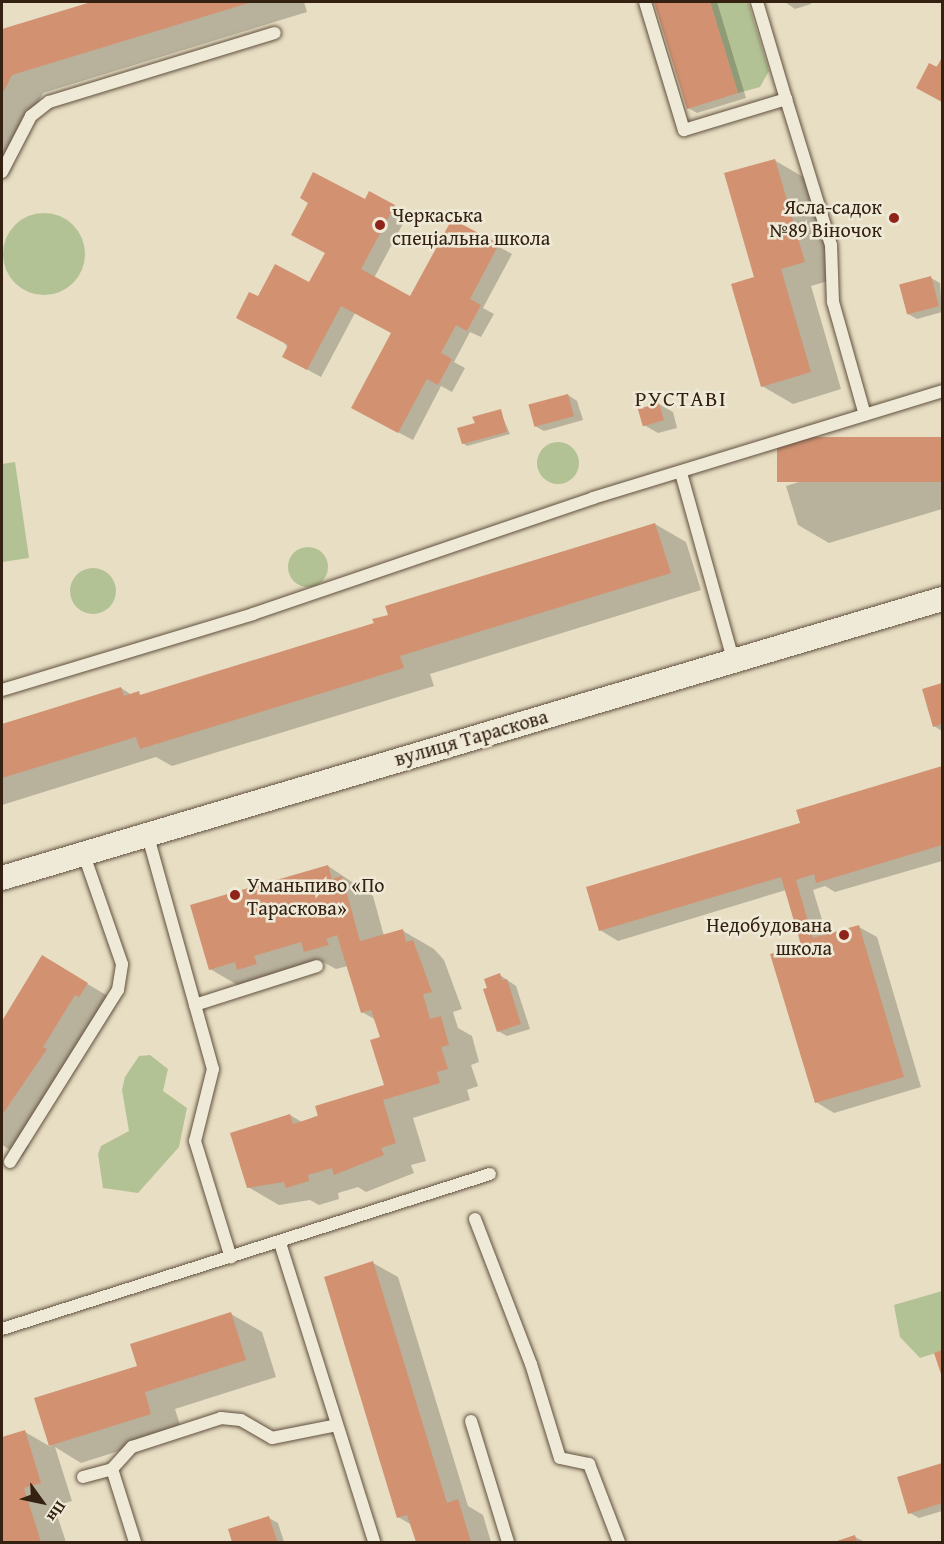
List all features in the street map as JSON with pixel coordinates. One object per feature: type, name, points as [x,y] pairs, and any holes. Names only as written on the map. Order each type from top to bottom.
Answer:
[{"type":"street","name":"вулиця Тараскова","points":[[2,878],[147,832],[734,663],[942,599]]},
{"type":"lane","points":[[645,2],[684,130],[786,99]]},
{"type":"lane","points":[[757,2],[831,245],[833,302],[865,415]]},
{"type":"lane","points":[[2,172],[31,116],[49,102],[275,33]]},
{"type":"lane","points":[[2,690],[254,614],[582,502],[942,391]]},
{"type":"lane","points":[[681,473],[734,663]]},
{"type":"lane","points":[[147,832],[213,1069],[195,1140],[231,1258]]},
{"type":"lane","points":[[10,1162],[118,990],[122,964],[83,852]]},
{"type":"lane","points":[[195,1005],[316,966]]},
{"type":"lane","points":[[2,1329],[280,1243],[490,1174]]},
{"type":"lane","points":[[475,1219],[531,1364],[560,1458],[589,1464],[619,1542]]},
{"type":"lane","points":[[280,1243],[374,1542]]},
{"type":"lane","points":[[82,1477],[112,1468],[132,1447],[220,1418],[241,1420],[272,1438],[337,1425]]},
{"type":"lane","points":[[471,1421],[508,1542]]},
{"type":"lane","points":[[112,1468],[135,1542]]},
{"type":"green space","points":[[710,2],[748,2],[769,71],[760,87],[738,93]]},
{"type":"green space","points":[[36,213],[52,213],[67,219],[79,231],[85,246],[85,262],[79,277],[67,289],[52,295],[36,295],[21,289],[9,277],[3,262],[3,246],[9,231],[21,219]]},
{"type":"green space","points":[[558,442],[573,448],[579,463],[573,478],[558,484],[543,478],[537,463],[543,448]]},
{"type":"green space","points":[[15,462],[29,558],[2,562],[2,464]]},
{"type":"green space","points":[[308,547],[316,548],[322,553],[327,559],[327,575],[322,581],[316,586],[308,587],[300,586],[294,581],[289,575],[288,567],[289,559],[294,553],[300,548]]},
{"type":"green space","points":[[98,568],[110,574],[115,582],[115,600],[110,608],[102,613],[88,614],[80,611],[73,604],[70,586],[73,578],[80,571]]},
{"type":"green space","points":[[150,1055],[168,1069],[163,1091],[187,1108],[179,1147],[138,1193],[103,1188],[98,1154],[101,1146],[129,1131],[122,1090],[125,1077],[139,1056]]},
{"type":"green space","points":[[942,1291],[942,1351],[920,1358],[900,1337],[894,1305]]},
{"type":"building","points":[[91,2],[252,2],[12,75],[2,95],[2,29]]},
{"type":"building","points":[[654,2],[710,2],[738,93],[687,109]]},
{"type":"building","points":[[942,57],[942,102],[916,88],[929,63],[937,67]]},
{"type":"building","points":[[775,159],[805,262],[781,269],[811,372],[761,387],[731,284],[754,277],[724,173]]},
{"type":"building","points":[[313,172],[365,199],[369,191],[395,205],[361,269],[410,296],[452,219],[499,244],[470,299],[481,305],[467,331],[456,325],[441,353],[452,359],[438,385],[427,379],[398,433],[351,408],[391,333],[341,306],[307,370],[282,357],[288,345],[236,318],[249,292],[258,296],[275,264],[309,282],[325,253],[291,235],[308,203],[300,198]]},
{"type":"building","points":[[931,276],[939,306],[907,314],[899,285]]},
{"type":"building","points":[[568,394],[574,416],[534,427],[528,405]]},
{"type":"building","points":[[659,403],[664,420],[643,426],[638,409]]},
{"type":"building","points":[[501,409],[507,432],[462,444],[457,428],[475,423],[472,417]]},
{"type":"building","points":[[777,437],[942,437],[942,482],[777,482]]},
{"type":"building","points":[[655,523],[671,573],[400,656],[404,668],[140,749],[136,737],[2,778],[2,724],[121,687],[124,696],[139,691],[140,695],[374,623],[372,619],[388,615],[385,606]]},
{"type":"building","points":[[942,683],[942,724],[933,727],[922,689]]},
{"type":"building","name":"Недобудована школа","points":[[942,766],[942,845],[816,883],[814,874],[796,880],[813,938],[859,925],[904,1077],[815,1103],[770,954],[801,945],[781,877],[599,931],[586,887],[800,823],[796,810]]},
{"type":"building","points":[[328,865],[332,879],[342,876],[360,941],[403,929],[406,942],[413,940],[432,992],[423,994],[430,1019],[441,1016],[449,1045],[441,1047],[448,1069],[437,1072],[440,1083],[383,1100],[396,1143],[381,1148],[384,1155],[334,1175],[332,1168],[308,1175],[309,1181],[286,1188],[284,1182],[247,1188],[230,1133],[290,1114],[293,1124],[318,1116],[315,1106],[384,1085],[370,1040],[380,1037],[371,1010],[361,1013],[337,935],[326,939],[329,945],[304,952],[301,942],[254,956],[257,964],[237,970],[235,962],[209,970],[190,905]]},
{"type":"building","points":[[42,955],[88,983],[79,997],[75,995],[43,1047],[47,1049],[2,1115],[2,1021]]},
{"type":"building","points":[[500,973],[502,980],[507,979],[521,1024],[497,1032],[483,989],[487,988],[484,979]]},
{"type":"building","points":[[373,1261],[447,1503],[458,1499],[471,1542],[416,1542],[407,1515],[397,1518],[324,1277]]},
{"type":"building","points":[[231,1312],[246,1360],[145,1392],[151,1414],[49,1446],[34,1398],[137,1366],[130,1344]]},
{"type":"building","points":[[942,1350],[942,1377],[934,1353]]},
{"type":"building","points":[[25,1430],[41,1483],[24,1488],[41,1542],[2,1542],[2,1437]]},
{"type":"building","points":[[942,1463],[942,1503],[908,1514],[897,1477]]},
{"type":"building","points":[[269,1516],[277,1541],[232,1542],[228,1529]]},
{"type":"building","points":[[855,1535],[857,1542],[834,1542]]},
{"type":"place","name":"Ясла-садок №89 Віночок","points":[[894,218]]},
{"type":"place","name":"Черкаська спеціальна школа","points":[[380,225]]},
{"type":"place","name":"Уманьпиво «По Тараскова»","points":[[235,895]]},
{"type":"place","name":"Недобудована школа","points":[[844,935]]},
{"type":"district","name":"РУСТАВІ","points":[[681,399]]}]
